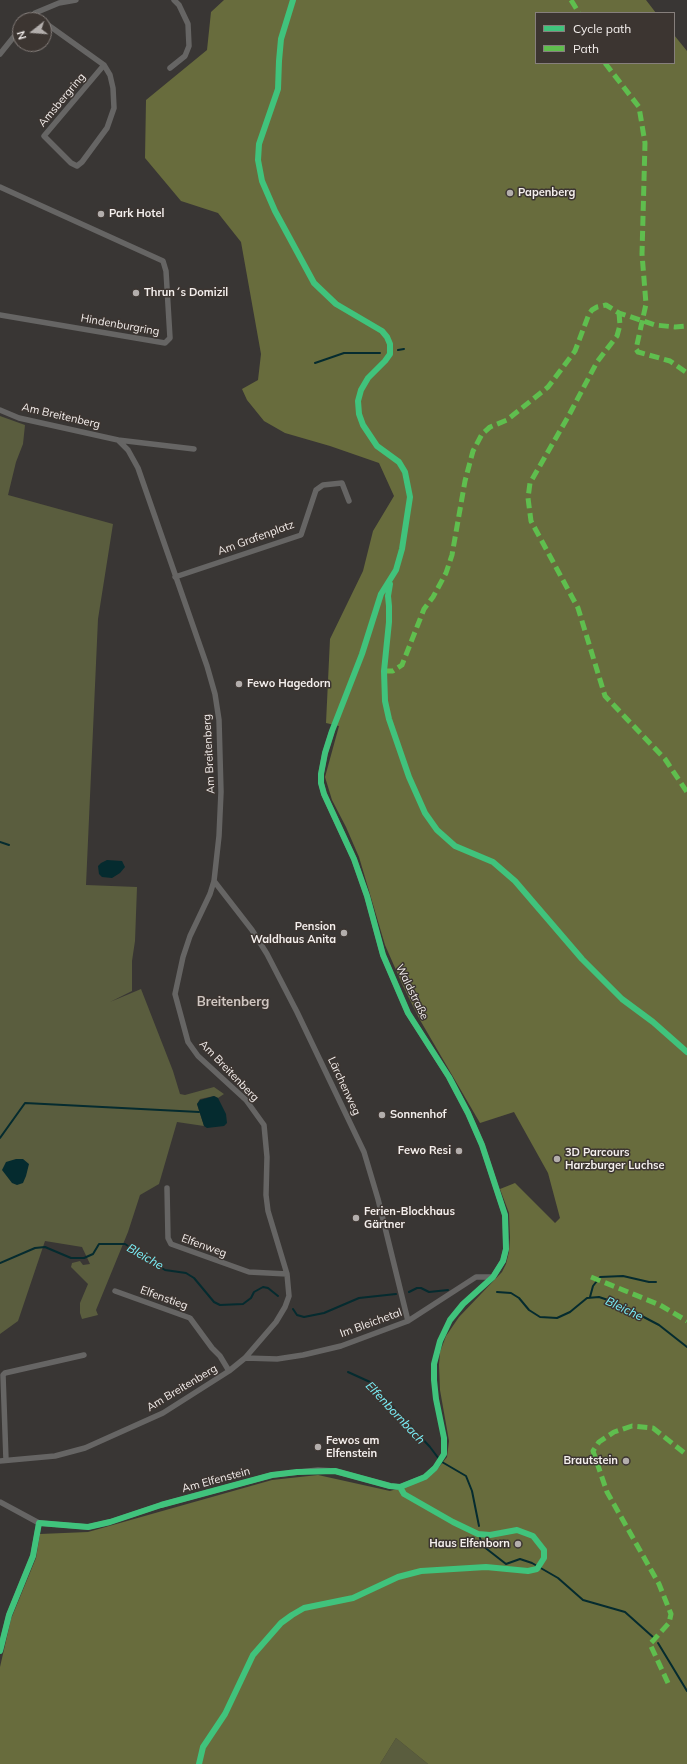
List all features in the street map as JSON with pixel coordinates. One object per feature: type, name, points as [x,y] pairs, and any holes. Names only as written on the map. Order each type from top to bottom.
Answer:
[{"type":"street","points":[[38,12],[60,3],[76,0]]},
{"type":"street","points":[[170,68],[185,56],[189,46],[188,24],[179,5],[174,0]]},
{"type":"street","points":[[52,27],[104,65]]},
{"type":"street","points":[[0,54],[12,39]]},
{"type":"street","name":"Amsbergring","points":[[104,65],[110,75],[113,88],[114,108],[107,128],[82,162],[77,166],[71,163],[44,136],[104,65]]},
{"type":"street","name":"Hindenburgring","points":[[0,187],[163,261],[166,271],[170,338],[165,343],[0,315]]},
{"type":"street","name":"Am Breitenberg","points":[[0,410],[19,418],[118,440],[194,449]]},
{"type":"street","name":"Am Breitenberg","points":[[3,1461],[55,1456],[85,1448],[163,1413],[229,1371],[245,1358],[276,1322],[285,1307],[289,1296],[287,1274],[267,1200],[267,1157],[264,1125],[246,1100],[198,1056],[188,1042],[176,994],[183,957],[190,936],[210,894],[214,882],[219,836],[221,792],[219,720],[215,694],[207,666],[138,468],[128,450],[118,440]]},
{"type":"street","name":"Am Grafenplatz","points":[[175,577],[301,535],[316,490],[323,485],[342,483],[350,501]]},
{"type":"street","name":"Waldstraße","points":[[332,730],[325,752],[321,774],[321,783],[324,794],[354,859],[367,896],[383,955],[408,1013],[449,1077],[468,1113],[482,1144],[505,1215],[506,1249],[503,1261],[493,1277]]},
{"type":"street","name":"Lärchenweg","points":[[214,882],[252,930],[267,954],[297,1012],[364,1152],[378,1199],[408,1320]]},
{"type":"street","name":"Elfenweg","points":[[167,1188],[168,1238],[171,1244],[249,1272],[287,1274]]},
{"type":"street","name":"Im Bleichetal","points":[[245,1358],[277,1359],[303,1355],[341,1346],[408,1320],[476,1278],[493,1277]]},
{"type":"street","name":"Elfenstieg","points":[[115,1290],[190,1318],[220,1356],[229,1371]]},
{"type":"street","points":[[3,1461],[3,1375],[5,1373],[84,1355]]},
{"type":"street","name":"Am Elfenstein","points":[[0,1502],[39,1523],[88,1527],[110,1522],[161,1505],[265,1477],[297,1472],[335,1471],[390,1486],[400,1487],[425,1476],[435,1468]]},
{"type":"street","points":[[0,1651],[9,1615],[33,1556],[39,1523]]},
{"type":"green space","points":[[224,0],[646,0],[655,12],[535,12],[535,64],[675,64],[675,36],[687,51],[687,1764],[428,1764],[396,1738],[380,1764],[0,1764],[0,1667],[11,1619],[36,1558],[40,1534],[88,1532],[272,1480],[318,1475],[390,1491],[425,1480],[436,1471],[447,1457],[449,1441],[440,1390],[439,1365],[440,1352],[446,1336],[459,1317],[502,1272],[506,1264],[510,1238],[509,1213],[500,1189],[515,1183],[555,1223],[560,1218],[548,1173],[514,1112],[480,1123],[420,1020],[385,945],[359,857],[332,800],[325,777],[339,726],[326,723],[330,639],[363,571],[373,531],[394,496],[379,463],[330,446],[285,433],[264,421],[247,400],[242,389],[258,380],[261,354],[241,242],[218,213],[181,201],[145,158],[146,100],[207,50],[211,12]]},
{"type":"green space","points":[[0,416],[25,425],[23,444],[16,462],[8,495],[113,524],[98,619],[86,885],[137,887],[135,941],[132,961],[132,991],[110,1002],[141,989],[173,1071],[180,1094],[185,1095],[214,1087],[224,1094],[218,1098],[214,1096],[200,1099],[197,1104],[204,1126],[177,1122],[159,1184],[140,1195],[128,1232],[96,1310],[98,1315],[82,1319],[80,1313],[80,1303],[88,1284],[71,1267],[72,1263],[80,1261],[83,1265],[90,1264],[82,1247],[45,1241],[18,1321],[0,1334]]},
{"type":"green space","points":[[396,1738],[428,1764],[380,1764]]},
{"type":"water","points":[[107,860],[122,861],[125,867],[120,873],[112,878],[102,877],[99,874],[98,866]]},
{"type":"water","points":[[214,1096],[218,1098],[226,1114],[227,1123],[224,1126],[207,1128],[204,1126],[197,1104],[200,1100]]},
{"type":"water","points":[[16,1159],[23,1159],[29,1164],[23,1183],[17,1185],[12,1183],[2,1170],[6,1162]]},
{"type":"waterway","points":[[398,350],[404,349]]},
{"type":"waterway","points":[[315,363],[344,353],[380,353]]},
{"type":"waterway","points":[[0,842],[9,845]]},
{"type":"waterway","points":[[0,1138],[25,1103],[199,1112]]},
{"type":"waterway","name":"Bleiche","points":[[0,1263],[35,1248],[45,1247],[71,1258],[84,1258],[93,1254],[99,1244],[125,1244],[165,1270],[186,1273],[194,1278],[214,1302],[220,1305],[243,1304],[251,1298],[254,1292],[263,1287],[268,1288],[278,1296]]},
{"type":"waterway","points":[[590,1297],[593,1286],[600,1277],[623,1276],[649,1282],[656,1282]]},
{"type":"waterway","name":"Bleiche","points":[[409,1292],[417,1288],[421,1288],[429,1292],[448,1290]]},
{"type":"waterway","name":"Bleiche","points":[[497,1292],[511,1293],[519,1298],[529,1310],[540,1317],[557,1318],[570,1312],[587,1298],[599,1297],[617,1303],[659,1325],[687,1347]]},
{"type":"waterway","name":"Bleiche","points":[[293,1309],[297,1315],[304,1317],[324,1313],[359,1298],[396,1294]]},
{"type":"waterway","name":"Elfenbornbach","points":[[348,1372],[370,1382],[430,1447],[439,1459]]},
{"type":"waterway","name":"Elfenbornbach","points":[[442,1462],[466,1476],[472,1491],[479,1526]]},
{"type":"waterway","name":"Elfenbornbach","points":[[480,1538],[483,1546],[506,1564],[520,1559],[532,1563],[558,1578],[583,1600],[625,1612],[654,1638]]},
{"type":"waterway","name":"Elfenbornbach","points":[[658,1643],[687,1691]]},
{"type":"marked path","points":[[571,0],[578,12]]},
{"type":"marked path","points":[[606,64],[639,107],[645,143],[642,254],[646,304],[636,349],[638,352],[670,361],[687,373]]},
{"type":"marked path","points":[[384,671],[393,671],[402,665],[424,609],[433,597],[446,573],[452,555],[465,481],[473,451],[482,434],[490,427],[507,420],[548,387],[575,351],[589,314],[597,307],[606,305],[619,313],[655,325],[675,327],[687,326]]},
{"type":"marked path","points":[[619,313],[620,325],[617,336],[597,362],[568,417],[530,483],[528,498],[531,521],[578,608],[605,696],[665,759],[687,792]]},
{"type":"marked path","points":[[591,1277],[660,1305],[687,1321]]},
{"type":"marked path","points":[[668,1683],[650,1644],[669,1623],[671,1614],[659,1584],[607,1492],[593,1451],[599,1442],[614,1432],[632,1426],[653,1428],[687,1455]]},
{"type":"cycle path","points":[[0,1651],[9,1615],[33,1556],[39,1523],[88,1527],[110,1522],[161,1505],[272,1475],[297,1472],[335,1471],[390,1486],[400,1487],[425,1477],[435,1468],[444,1454],[444,1438],[436,1399],[434,1380],[434,1364],[440,1341],[450,1320],[463,1304],[493,1277],[503,1261],[506,1249],[505,1215],[482,1145],[468,1113],[449,1077],[408,1013],[383,955],[367,896],[354,859],[324,794],[321,783],[325,753],[332,731],[362,654],[381,594],[396,570],[402,549],[410,497],[405,472],[399,462],[377,446],[363,425],[359,414],[358,401],[361,390],[368,378],[390,354],[390,344],[387,337],[382,331],[336,304],[314,283],[275,211],[262,181],[258,160],[259,144],[278,89],[281,39],[293,0]]},
{"type":"cycle path","points":[[390,584],[388,596],[389,622],[384,671],[385,701],[389,719],[409,777],[425,813],[437,830],[455,846],[493,862],[515,881],[582,959],[622,999],[653,1022],[687,1052]]},
{"type":"cycle path","points":[[199,1764],[203,1747],[225,1714],[253,1655],[281,1623],[292,1615],[304,1608],[353,1598],[398,1577],[421,1571],[486,1567],[528,1571],[537,1569],[544,1558],[544,1550],[533,1536],[517,1530],[490,1535],[478,1534],[453,1522],[404,1494],[400,1487]]},
{"type":"place","name":"Papenberg","points":[[510,193]]},
{"type":"place","name":"Park Hotel","points":[[101,214]]},
{"type":"place","name":"Thrun´s Domizil","points":[[136,293]]},
{"type":"place","name":"Fewo Hagedorn","points":[[239,684]]},
{"type":"place","name":"Pension Waldhaus Anita","points":[[344,933]]},
{"type":"place","name":"Sonnenhof","points":[[382,1115]]},
{"type":"place","name":"Fewo Resi","points":[[459,1151]]},
{"type":"place","name":"3D Parcours Harzburger Luchse","points":[[557,1159]]},
{"type":"place","name":"Ferien-Blockhaus Gärtner","points":[[356,1218]]},
{"type":"place","name":"Fewos am Elfenstein","points":[[318,1447]]},
{"type":"place","name":"Brautstein","points":[[626,1461]]},
{"type":"place","name":"Haus Elfenborn","points":[[518,1544]]},
{"type":"district","name":"Breitenberg","points":[[233,1002]]}]
